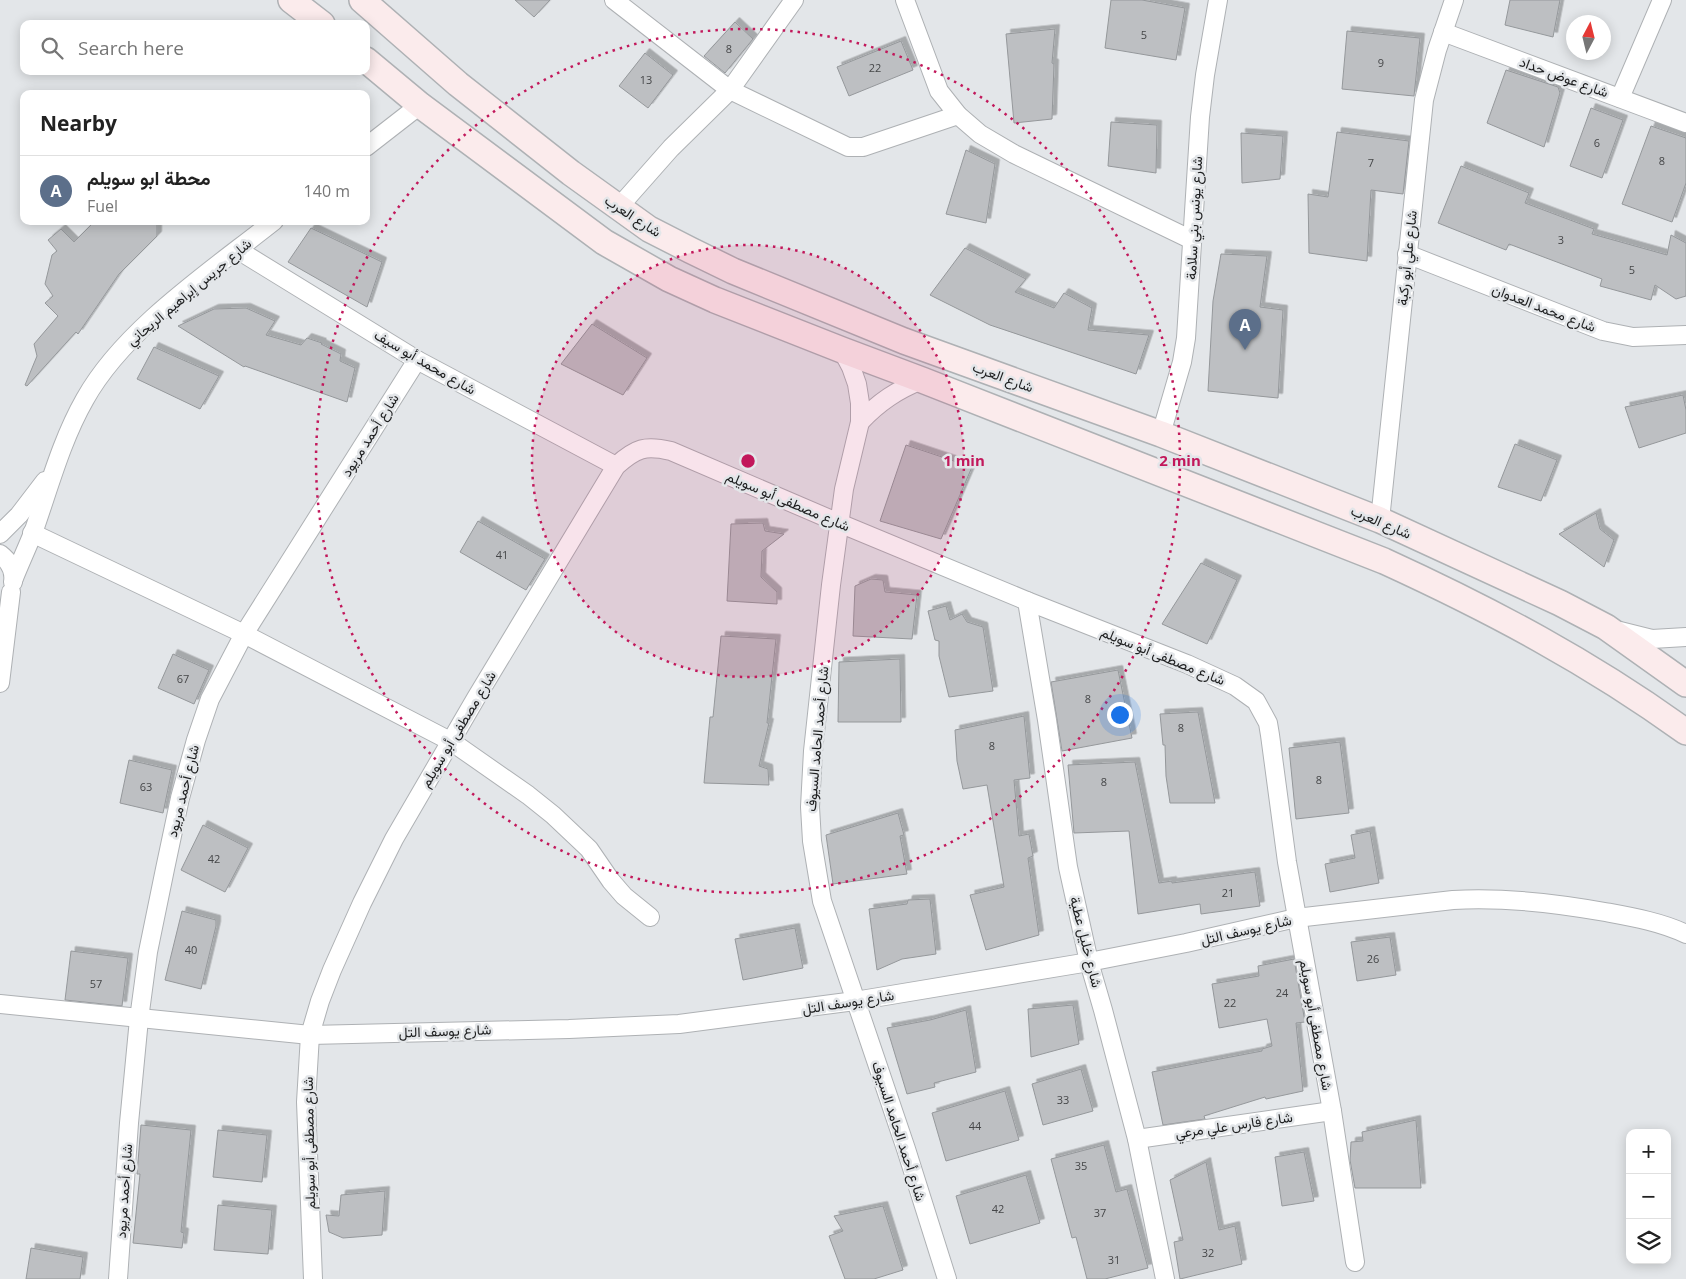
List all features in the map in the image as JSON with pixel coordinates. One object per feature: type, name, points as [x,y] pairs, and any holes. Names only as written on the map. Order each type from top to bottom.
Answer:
[{"type":"main road","points":[[291,0],[317,20]]},
{"type":"main road","name":"شارع العرب","points":[[362,0],[458,84],[571,173],[649,229],[733,271],[904,341],[1161,434],[1380,520],[1560,603],[1606,627],[1686,684]]},
{"type":"main road","points":[[370,63],[420,104],[604,242],[669,279],[715,300],[1384,561],[1452,592],[1541,638],[1584,664],[1686,732]]},
{"type":"main road","points":[[1541,638],[1560,603]]},
{"type":"street","points":[[614,0],[730,90],[852,148],[863,147],[958,115]]},
{"type":"street","points":[[618,208],[671,148],[730,90],[794,0]]},
{"type":"street","points":[[905,0],[939,90],[958,115],[980,134],[1014,154],[1192,240]]},
{"type":"street","name":"شارع يونس بني سلامة","points":[[1161,434],[1182,362],[1186,338],[1205,75],[1218,0]]},
{"type":"street","name":"شارع علي أبو ركبة","points":[[1380,520],[1424,100],[1454,0]]},
{"type":"street","points":[[1620,98],[1662,0]]},
{"type":"street","name":"شارع عوض حداد","points":[[1443,32],[1686,124]]},
{"type":"street","points":[[370,144],[420,104]]},
{"type":"street","name":"شارع جريس إبراهيم الريحاني","points":[[0,683],[8,592],[32,533],[53,471],[84,399],[112,360],[150,322],[269,225]]},
{"type":"street","name":"شارع محمد أبو سيف","points":[[238,250],[417,360],[616,466]]},
{"type":"street","name":"شارع محمد العدوان","points":[[1407,254],[1603,331],[1632,337],[1686,335]]},
{"type":"street","name":"شارع أحمد الحامد السيوف","points":[[842,350],[857,384],[860,422],[839,523],[813,751],[810,807],[812,841],[822,901],[906,1149],[947,1279]]},
{"type":"street","name":"شارع أحمد مريود","points":[[118,1279],[138,1018],[150,943],[180,798],[196,740],[210,699],[244,634],[417,360]]},
{"type":"street","points":[[860,422],[888,396],[922,380]]},
{"type":"street","name":"شارع مصطفى أبو سويلم","points":[[313,1279],[306,1102],[310,1034],[332,970],[362,903],[394,839],[476,698],[616,466],[628,455],[641,449],[655,447],[671,451],[1027,601],[1187,664],[1235,686],[1256,701],[1268,723],[1296,918],[1332,1111],[1356,1262]]},
{"type":"street","name":"شارع جريس إبراهيم الريحاني","points":[[0,534],[19,515],[53,471]]},
{"type":"street","points":[[32,533],[244,634],[452,742],[528,795],[553,815],[589,849],[624,896],[650,917]]},
{"type":"street","points":[[0,554],[5,557],[12,567],[8,592]]},
{"type":"street","name":"شارع خليل عطية","points":[[1027,601],[1047,720],[1068,867],[1089,962],[1137,1139],[1165,1279]]},
{"type":"street","points":[[1606,627],[1652,639],[1686,637]]},
{"type":"street","name":"شارع يوسف التل","points":[[0,1004],[310,1034],[578,1029],[679,1024],[855,1001],[1089,962],[1186,943],[1296,918],[1478,898],[1572,906],[1636,918],[1676,929],[1686,934]]},
{"type":"street","name":"شارع فارس علي مرعي","points":[[1137,1139],[1332,1111]]},
{"type":"building","points":[[515,0],[550,0],[534,17]]},
{"type":"building","points":[[1111,0],[1142,0],[1185,8],[1176,60],[1105,48]]},
{"type":"building","points":[[1510,0],[1560,0],[1553,37],[1505,25]]},
{"type":"building","points":[[735,22],[753,39],[725,73],[704,56]]},
{"type":"building","points":[[1055,29],[1052,63],[1054,64],[1052,119],[1014,123],[1006,34]]},
{"type":"building","points":[[1347,31],[1420,38],[1414,96],[1342,89]]},
{"type":"building","points":[[901,41],[913,70],[849,96],[837,67]]},
{"type":"building","points":[[645,53],[673,75],[648,108],[619,86]]},
{"type":"building","points":[[1506,70],[1558,87],[1560,93],[1544,147],[1487,123]]},
{"type":"building","points":[[1591,108],[1623,120],[1602,178],[1570,166]]},
{"type":"building","points":[[1111,122],[1157,125],[1156,173],[1108,166]]},
{"type":"building","points":[[1651,126],[1686,138],[1686,183],[1672,222],[1622,204]]},
{"type":"building","points":[[1337,132],[1409,141],[1403,194],[1371,190],[1367,261],[1309,253],[1308,194],[1328,197]]},
{"type":"building","points":[[1241,133],[1283,136],[1280,179],[1242,183]]},
{"type":"building","points":[[966,150],[995,164],[986,223],[946,214]]},
{"type":"building","points":[[1461,166],[1529,193],[1525,203],[1594,229],[1592,234],[1667,255],[1671,235],[1686,243],[1686,296],[1676,299],[1655,285],[1651,300],[1600,286],[1602,279],[1509,244],[1506,250],[1438,223]]},
{"type":"building","points":[[91,225],[157,225],[157,236],[119,274],[78,334],[76,332],[27,386],[25,385],[37,356],[34,344],[58,316],[45,303],[53,296],[45,284],[52,255],[57,251],[48,240],[61,229],[74,242]]},
{"type":"building","points":[[311,228],[382,262],[367,307],[288,262]]},
{"type":"building","points":[[965,248],[1026,279],[1015,292],[1054,308],[1064,293],[1092,308],[1088,330],[1149,335],[1136,374],[990,325],[930,295]]},
{"type":"building","points":[[1221,254],[1267,256],[1260,307],[1283,310],[1278,398],[1208,391],[1213,301]]},
{"type":"building","points":[[246,308],[275,321],[266,335],[301,345],[307,338],[322,343],[341,354],[340,361],[355,368],[347,402],[244,367],[178,326],[214,309]]},
{"type":"building","points":[[592,324],[647,358],[623,395],[561,364]]},
{"type":"building","points":[[154,347],[219,376],[200,409],[137,379]]},
{"type":"building","points":[[1683,395],[1686,410],[1686,433],[1639,448],[1625,407]]},
{"type":"building","points":[[1515,444],[1557,460],[1541,501],[1498,487]]},
{"type":"building","points":[[906,445],[972,467],[941,539],[880,521]]},
{"type":"building","points":[[1596,513],[1600,529],[1614,540],[1604,567],[1559,534]]},
{"type":"building","points":[[478,521],[545,559],[526,590],[460,552]]},
{"type":"building","points":[[763,523],[765,531],[784,534],[762,551],[761,577],[777,592],[777,604],[727,601],[731,524]]},
{"type":"building","points":[[1201,563],[1237,580],[1207,644],[1162,624]]},
{"type":"building","points":[[871,579],[883,580],[885,592],[917,595],[912,639],[853,636],[855,586]]},
{"type":"building","points":[[946,606],[950,620],[962,614],[967,622],[983,627],[993,691],[949,697],[939,656],[939,641],[935,640],[928,611]]},
{"type":"building","points":[[721,636],[776,639],[767,723],[769,723],[759,766],[768,769],[769,785],[704,783],[710,717],[713,717]]},
{"type":"building","points":[[173,654],[209,670],[194,704],[158,688]]},
{"type":"building","points":[[900,659],[901,722],[838,722],[839,662]]},
{"type":"building","points":[[1118,670],[1132,738],[1062,751],[1051,682]]},
{"type":"building","points":[[1198,712],[1215,803],[1170,803],[1166,776],[1165,745],[1163,745],[1160,714]]},
{"type":"building","points":[[1024,716],[1030,778],[1014,780],[1019,836],[1029,834],[1033,856],[1028,858],[1039,935],[986,950],[970,895],[1004,887],[987,785],[963,789],[957,761],[955,730]]},
{"type":"building","points":[[1340,742],[1349,813],[1296,819],[1289,748]]},
{"type":"building","points":[[129,760],[172,770],[163,813],[120,803]]},
{"type":"building","points":[[1135,762],[1159,883],[1255,872],[1260,906],[1201,914],[1200,904],[1138,914],[1129,831],[1074,833],[1068,765]]},
{"type":"building","points":[[898,813],[904,835],[900,836],[907,874],[833,884],[826,835]]},
{"type":"building","points":[[203,825],[248,848],[225,892],[181,870]]},
{"type":"building","points":[[1370,831],[1379,883],[1330,892],[1325,864],[1355,858],[1351,835]]},
{"type":"building","points":[[930,899],[936,954],[902,959],[877,970],[869,909],[907,904],[908,900]]},
{"type":"building","points":[[182,911],[216,920],[201,989],[165,980]]},
{"type":"building","points":[[795,928],[803,968],[743,980],[735,939]]},
{"type":"building","points":[[1390,937],[1396,975],[1357,981],[1351,942]]},
{"type":"building","points":[[71,951],[128,958],[122,1006],[65,1000]]},
{"type":"building","points":[[1294,959],[1305,1022],[1296,1023],[1303,1091],[1266,1099],[1265,1097],[1204,1116],[1205,1119],[1163,1125],[1152,1072],[1262,1051],[1262,1049],[1272,1046],[1267,1019],[1219,1028],[1212,984],[1259,976],[1258,966]]},
{"type":"building","points":[[1073,1005],[1079,1044],[1031,1057],[1028,1009]]},
{"type":"building","points":[[966,1010],[976,1072],[934,1083],[935,1087],[907,1094],[887,1028],[930,1020]]},
{"type":"building","points":[[1081,1069],[1093,1111],[1043,1125],[1032,1084]]},
{"type":"building","points":[[1005,1091],[1019,1140],[946,1161],[932,1113]]},
{"type":"building","points":[[1416,1120],[1421,1188],[1355,1188],[1350,1160],[1351,1142],[1363,1141],[1362,1132]]},
{"type":"building","points":[[141,1125],[191,1130],[181,1232],[184,1233],[182,1248],[133,1243],[140,1174],[137,1174]]},
{"type":"building","points":[[218,1130],[267,1135],[262,1182],[213,1177]]},
{"type":"building","points":[[1104,1145],[1116,1192],[1127,1189],[1148,1268],[1105,1279],[1087,1279],[1076,1237],[1072,1238],[1051,1159]]},
{"type":"building","points":[[1304,1152],[1314,1201],[1282,1206],[1275,1157]]},
{"type":"building","points":[[1206,1162],[1219,1230],[1235,1226],[1242,1264],[1180,1279],[1174,1242],[1183,1240],[1170,1180]]},
{"type":"building","points":[[1026,1175],[1040,1223],[970,1244],[956,1196]]},
{"type":"building","points":[[385,1191],[382,1235],[343,1238],[329,1232],[326,1215],[339,1216],[341,1195]]},
{"type":"building","points":[[218,1205],[272,1210],[268,1254],[214,1250]]},
{"type":"building","points":[[883,1206],[903,1270],[874,1279],[845,1279],[829,1236],[843,1231],[834,1216]]},
{"type":"building","points":[[31,1248],[83,1257],[80,1279],[26,1279]]},
{"type":"place","name":"محطة ابو سويلم","points":[[1245,350]]}]
